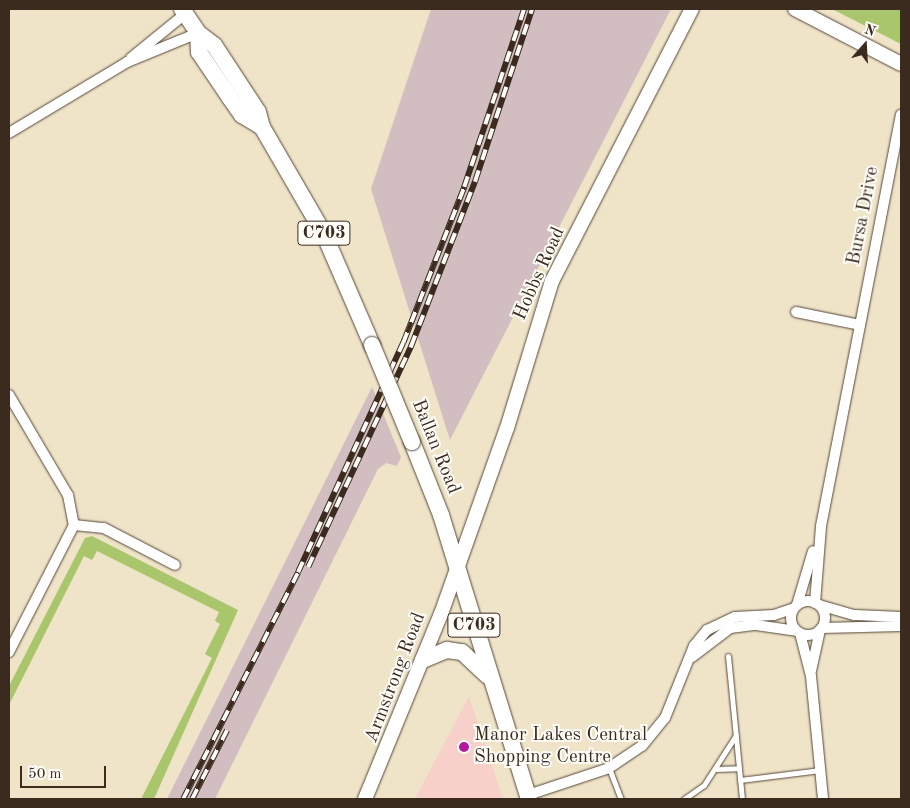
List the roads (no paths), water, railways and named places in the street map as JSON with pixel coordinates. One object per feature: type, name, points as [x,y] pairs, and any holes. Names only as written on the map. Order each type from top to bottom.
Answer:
[{"type":"main road","name":"Ballan Road","points":[[184,12],[198,33],[199,52],[242,116],[262,127],[324,234],[412,442],[457,568],[528,797]]},
{"type":"main road","points":[[423,660],[447,650],[462,652],[493,681]]},
{"type":"street","name":"Hobbs Road","points":[[457,568],[507,428],[552,281],[692,9]]},
{"type":"street","points":[[795,9],[901,64]]},
{"type":"street","points":[[127,62],[184,12]]},
{"type":"street","points":[[9,133],[127,62],[198,33]]},
{"type":"street","name":"Bursa Drive","points":[[795,606],[821,526],[901,115]]},
{"type":"street","points":[[796,312],[860,325]]},
{"type":"street","points":[[9,395],[68,495],[74,526],[9,652]]},
{"type":"street","points":[[74,526],[104,528],[175,565]]},
{"type":"street","name":"Bursa Drive","points":[[817,604],[821,526]]},
{"type":"street","name":"Armstrong Road","points":[[365,799],[423,660],[457,568]]},
{"type":"street","points":[[811,676],[824,613],[817,604]]},
{"type":"street","points":[[528,797],[609,768],[642,746],[658,729],[698,639],[720,622],[774,615],[795,606],[817,604],[855,615],[901,617]]},
{"type":"street","points":[[795,606],[791,623],[798,632],[811,676],[823,799]]},
{"type":"street","points":[[690,660],[707,642],[730,628],[756,624],[798,632],[821,629],[901,626]]},
{"type":"lane","points":[[728,656],[742,799]]},
{"type":"lane","points":[[684,799],[715,770],[736,735]]},
{"type":"lane","points":[[609,768],[621,799]]},
{"type":"lane","points":[[715,770],[739,768]]},
{"type":"lane","points":[[740,780],[820,770]]},
{"type":"railway","points":[[183,799],[298,572],[403,343],[464,187],[524,9]]},
{"type":"railway","points":[[308,567],[411,346],[475,181],[532,9]]},
{"type":"railway","points":[[192,799],[227,730]]},
{"type":"place","name":"Manor Lakes Central Shopping Centre","points":[[464,747]]}]
